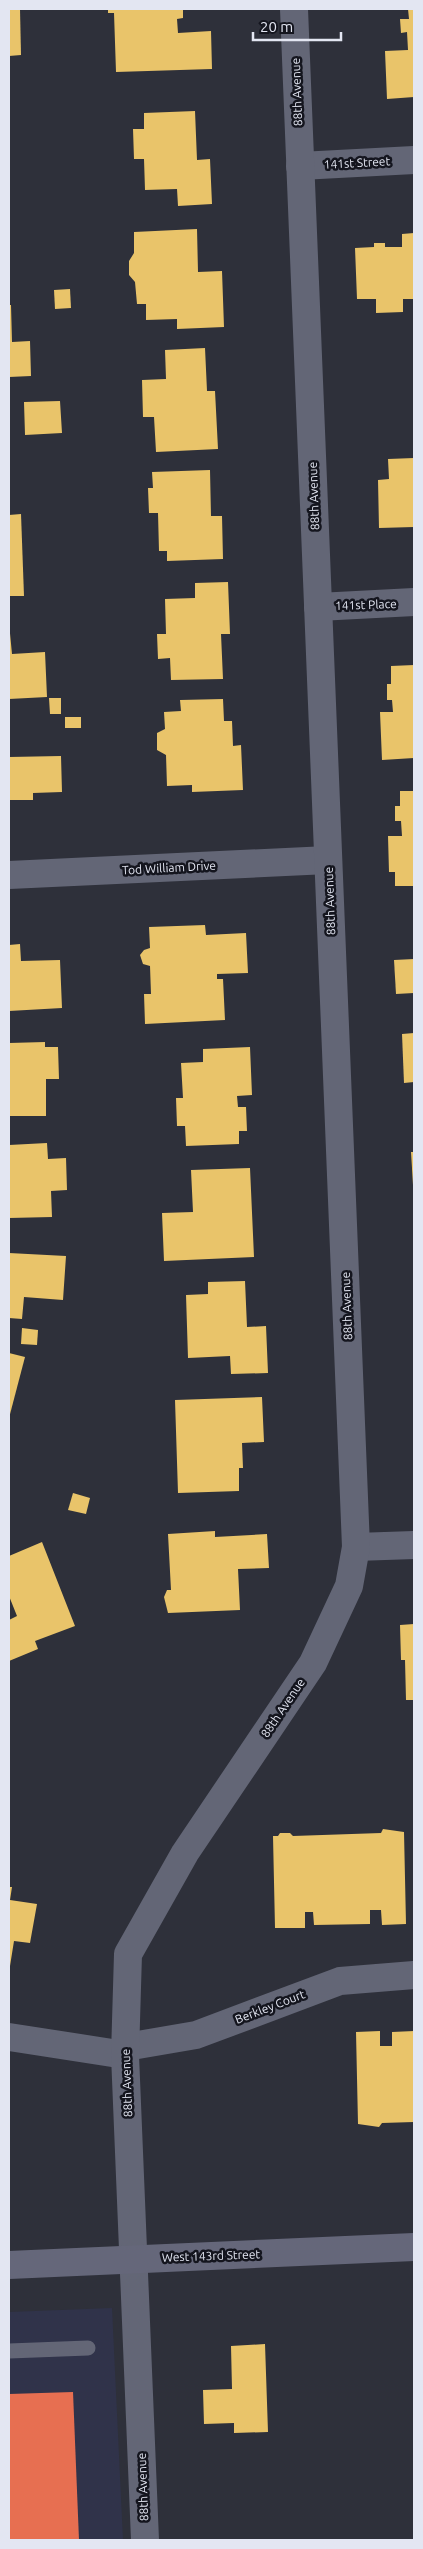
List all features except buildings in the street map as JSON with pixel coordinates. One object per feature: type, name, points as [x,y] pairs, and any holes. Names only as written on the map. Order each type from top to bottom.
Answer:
[{"type":"main road","name":"West 143rd Street","points":[[9,2265],[414,2247]]},
{"type":"street","name":"88th Avenue","points":[[145,2540],[126,2051],[128,1954],[185,1853],[313,1663],[349,1586],[356,1546],[294,9]]},
{"type":"street","name":"141st Street","points":[[300,166],[414,160]]},
{"type":"street","name":"141st Place","points":[[318,607],[414,602]]},
{"type":"street","name":"Tod William Drive","points":[[9,875],[328,860]]},
{"type":"street","points":[[356,1546],[414,1545]]},
{"type":"street","name":"Berkley Court","points":[[9,2037],[126,2051],[196,2035],[340,1981],[414,1975]]},
{"type":"lane","points":[[9,2350],[88,2348]]},
{"type":"shaded area","points":[[112,2308],[123,2540],[9,2540],[9,2312]]}]
